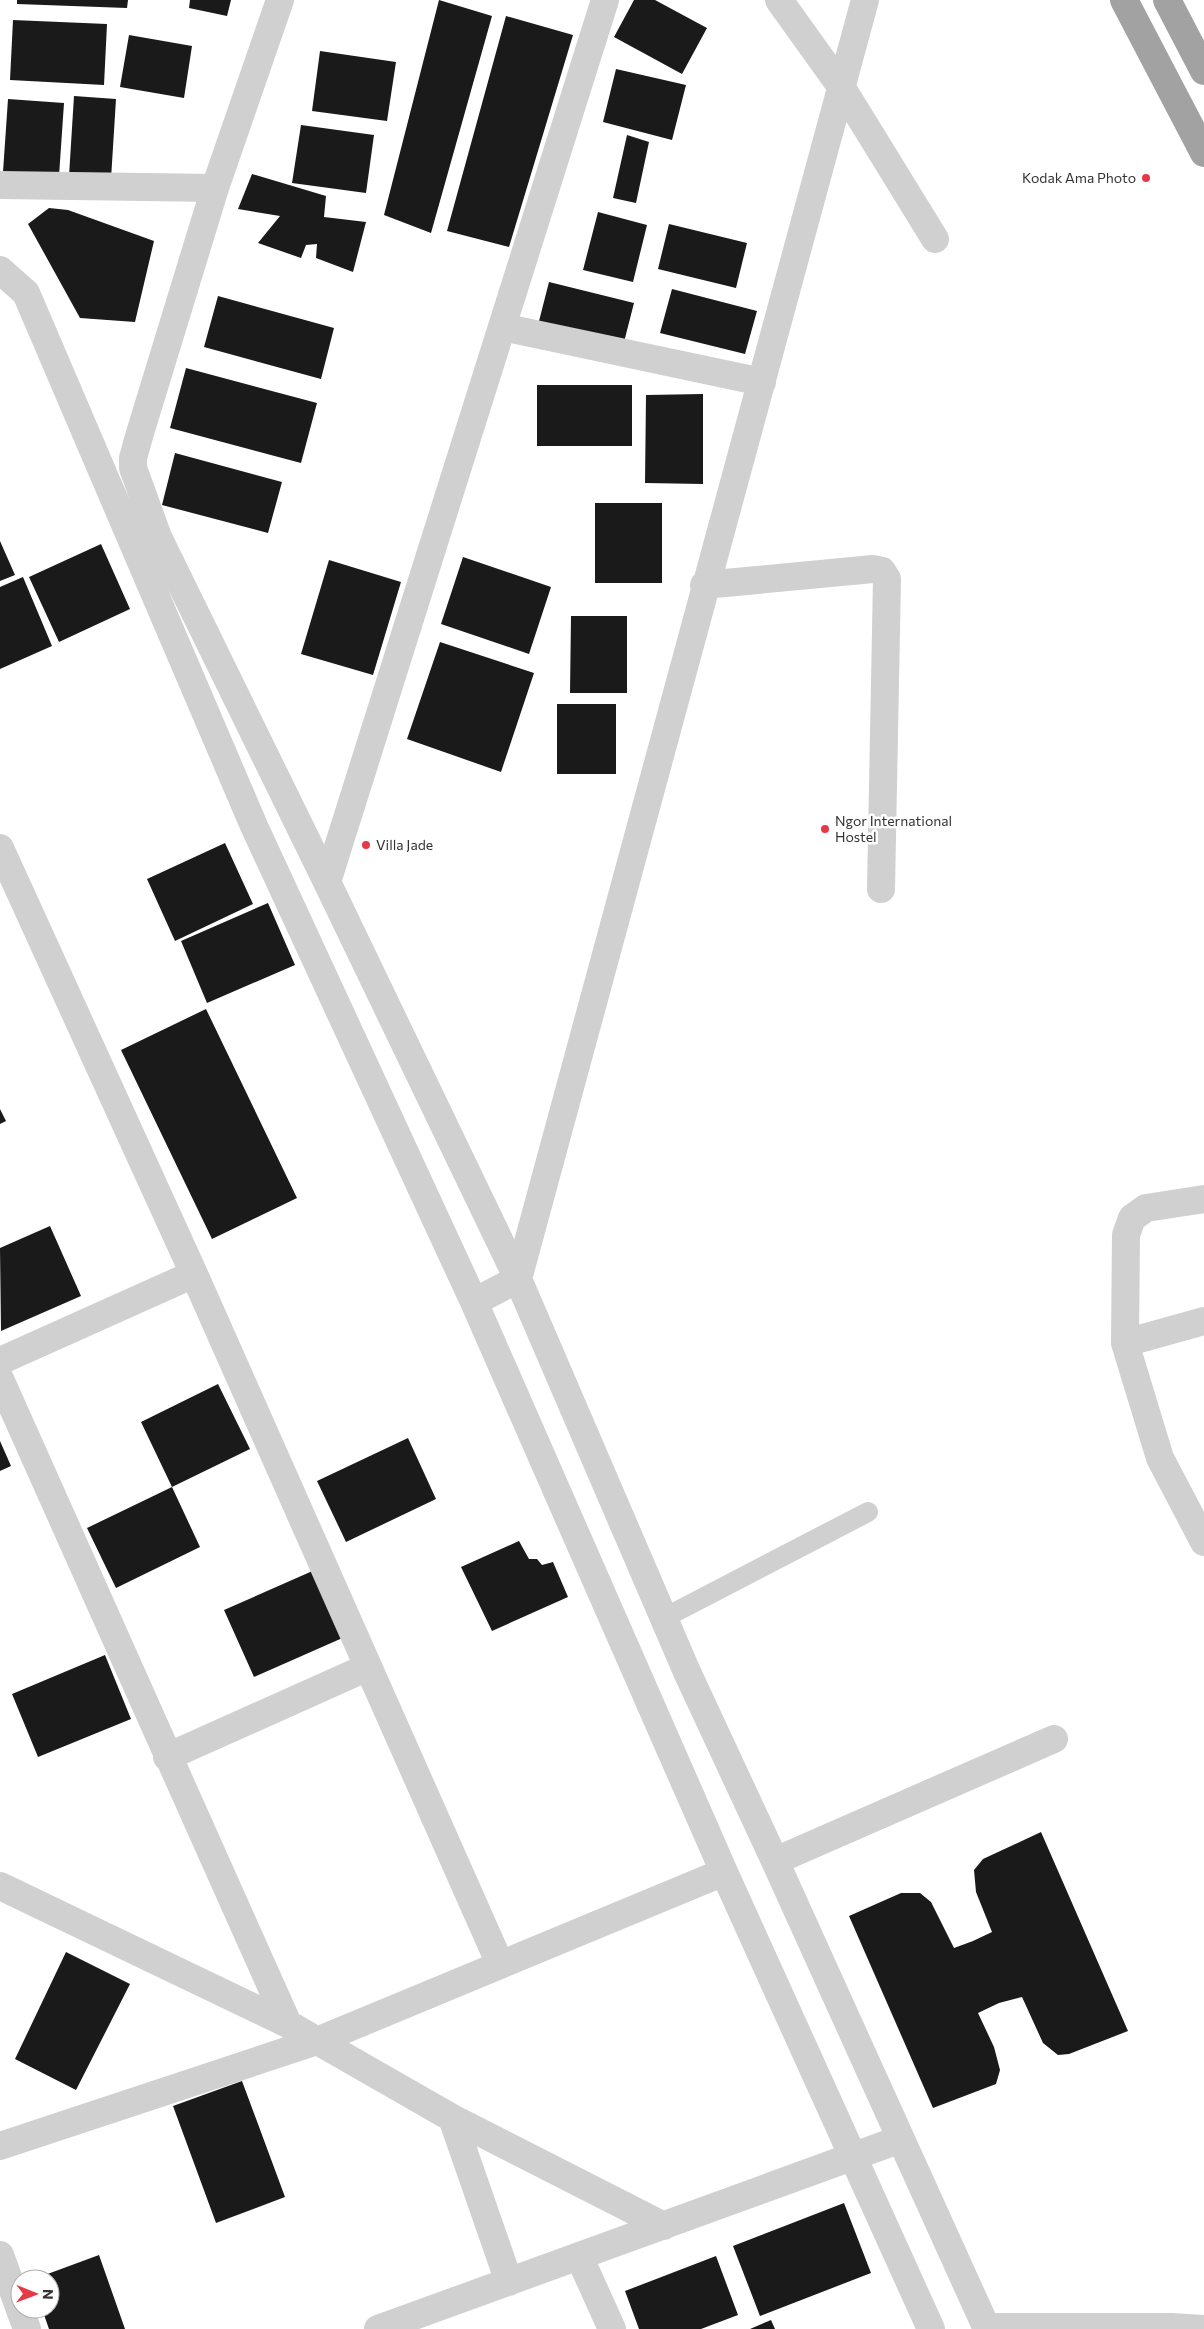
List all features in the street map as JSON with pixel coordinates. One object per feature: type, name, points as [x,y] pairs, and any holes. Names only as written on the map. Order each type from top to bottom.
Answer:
[{"type":"highway","points":[[1124,0],[1204,153]]},
{"type":"highway","points":[[1167,0],[1204,71]]},
{"type":"street","points":[[280,0],[214,188],[133,458],[133,468],[158,537],[518,1279],[664,1618],[986,2328],[1172,2327],[1204,2329]]},
{"type":"street","points":[[327,882],[605,0]]},
{"type":"street","points":[[779,0],[842,88],[935,239]]},
{"type":"street","points":[[474,1302],[518,1279],[704,585],[762,382],[865,0]]},
{"type":"street","points":[[0,185],[214,188]]},
{"type":"street","points":[[0,270],[26,293],[254,826],[474,1302],[724,1872],[931,2329]]},
{"type":"street","points":[[502,328],[762,382]]},
{"type":"street","points":[[704,585],[873,568],[882,571],[887,579],[881,890]]},
{"type":"street","points":[[0,848],[194,1274],[500,1964]]},
{"type":"street","points":[[1204,1200],[1146,1208],[1132,1218],[1126,1235],[1125,1343],[1160,1458],[1204,1542]]},
{"type":"street","points":[[0,1361],[194,1274]]},
{"type":"street","points":[[1125,1343],[1204,1321]]},
{"type":"street","points":[[0,1379],[288,2024]]},
{"type":"street","points":[[168,1757],[368,1667]]},
{"type":"street","points":[[775,1861],[1054,1739]]},
{"type":"street","points":[[0,2146],[317,2041],[724,1872]]},
{"type":"street","points":[[0,1886],[288,2024],[452,2118],[664,2226]]},
{"type":"street","points":[[452,2118],[510,2282]]},
{"type":"street","points":[[378,2329],[901,2139]]},
{"type":"street","points":[[0,2255],[26,2329]]},
{"type":"street","points":[[579,2256],[612,2329]]},
{"type":"lane","points":[[664,1618],[868,1512]]},
{"type":"building","points":[[17,0],[128,0],[127,8],[17,4]]},
{"type":"building","points":[[190,0],[231,0],[227,16],[189,8]]},
{"type":"building","points":[[439,0],[492,16],[431,233],[384,215]]},
{"type":"building","points":[[634,0],[655,0],[707,28],[682,74],[614,37]]},
{"type":"building","points":[[506,16],[573,35],[509,247],[447,231]]},
{"type":"building","points":[[13,20],[107,24],[104,85],[10,80]]},
{"type":"building","points":[[129,35],[192,46],[184,98],[120,87]]},
{"type":"building","points":[[320,51],[396,62],[387,121],[312,111]]},
{"type":"building","points":[[616,69],[686,85],[672,140],[603,122]]},
{"type":"building","points":[[74,96],[116,99],[111,179],[69,176]]},
{"type":"building","points":[[8,99],[64,103],[59,176],[3,172]]},
{"type":"building","points":[[301,125],[374,135],[366,193],[292,183]]},
{"type":"building","points":[[627,135],[649,142],[636,203],[613,198]]},
{"type":"building","points":[[252,174],[326,196],[324,217],[366,222],[353,272],[316,258],[317,244],[306,245],[301,258],[258,243],[280,216],[238,209]]},
{"type":"building","points":[[49,208],[68,210],[154,241],[135,322],[80,318],[28,224]]},
{"type":"building","points":[[598,212],[647,225],[633,282],[583,270]]},
{"type":"building","points":[[669,224],[747,243],[736,288],[658,269]]},
{"type":"building","points":[[549,282],[634,303],[623,346],[538,325]]},
{"type":"building","points":[[672,289],[757,311],[745,354],[660,333]]},
{"type":"building","points":[[218,296],[334,328],[321,379],[204,347]]},
{"type":"building","points":[[186,368],[317,403],[301,463],[170,428]]},
{"type":"building","points":[[537,385],[632,385],[632,446],[537,446]]},
{"type":"building","points":[[703,394],[703,484],[645,483],[646,395]]},
{"type":"building","points":[[175,453],[282,482],[268,533],[162,505]]},
{"type":"building","points":[[595,503],[662,503],[662,583],[595,583]]},
{"type":"building","points":[[0,541],[15,575],[0,581]]},
{"type":"building","points":[[101,544],[130,609],[59,642],[29,577]]},
{"type":"building","points":[[463,557],[551,587],[529,654],[441,624]]},
{"type":"building","points":[[329,560],[401,582],[373,675],[301,654]]},
{"type":"building","points":[[23,577],[52,646],[0,669],[0,587]]},
{"type":"building","points":[[571,616],[627,616],[627,693],[570,693]]},
{"type":"building","points":[[440,642],[534,673],[501,772],[407,739]]},
{"type":"building","points":[[557,704],[616,704],[616,774],[557,774]]},
{"type":"building","points":[[225,843],[253,904],[175,941],[147,879]]},
{"type":"building","points":[[268,903],[295,965],[207,1003],[181,941]]},
{"type":"building","points":[[206,1009],[297,1198],[212,1239],[121,1050]]},
{"type":"building","points":[[0,1109],[6,1121],[0,1124]]},
{"type":"building","points":[[50,1226],[81,1296],[1,1331],[0,1248]]},
{"type":"building","points":[[218,1384],[250,1449],[172,1487],[141,1422]]},
{"type":"building","points":[[408,1438],[436,1499],[346,1542],[317,1481]]},
{"type":"building","points":[[0,1441],[11,1466],[0,1471]]},
{"type":"building","points":[[172,1487],[200,1547],[116,1588],[87,1528]]},
{"type":"building","points":[[519,1541],[529,1559],[537,1559],[542,1565],[553,1562],[568,1597],[492,1631],[461,1567]]},
{"type":"building","points":[[317,1569],[347,1636],[254,1677],[224,1610]]},
{"type":"building","points":[[105,1655],[131,1719],[38,1757],[12,1694]]},
{"type":"building","points":[[1041,1832],[1128,2031],[1069,2054],[1058,2055],[1043,2043],[1022,1997],[999,2003],[978,2013],[994,2047],[1000,2070],[996,2084],[933,2108],[849,1916],[901,1893],[920,1893],[931,1902],[954,1948],[973,1941],[992,1932],[976,1892],[974,1870],[983,1859]]},
{"type":"building","points":[[66,1952],[130,1984],[76,2090],[15,2059]]},
{"type":"building","points":[[242,2081],[285,2197],[216,2223],[173,2106]]},
{"type":"building","points":[[844,2203],[871,2273],[760,2316],[733,2246]]},
{"type":"building","points":[[99,2255],[125,2329],[49,2329],[46,2319],[60,2319],[60,2269]]},
{"type":"building","points":[[716,2256],[738,2315],[701,2329],[639,2329],[625,2291]]},
{"type":"building","points":[[771,2320],[775,2329],[750,2329]]},
{"type":"place","name":"Kodak Ama Photo","points":[[1146,178]]},
{"type":"place","name":"Ngor International Hostel","points":[[825,829]]},
{"type":"place","name":"Villa Jade","points":[[366,845]]}]
